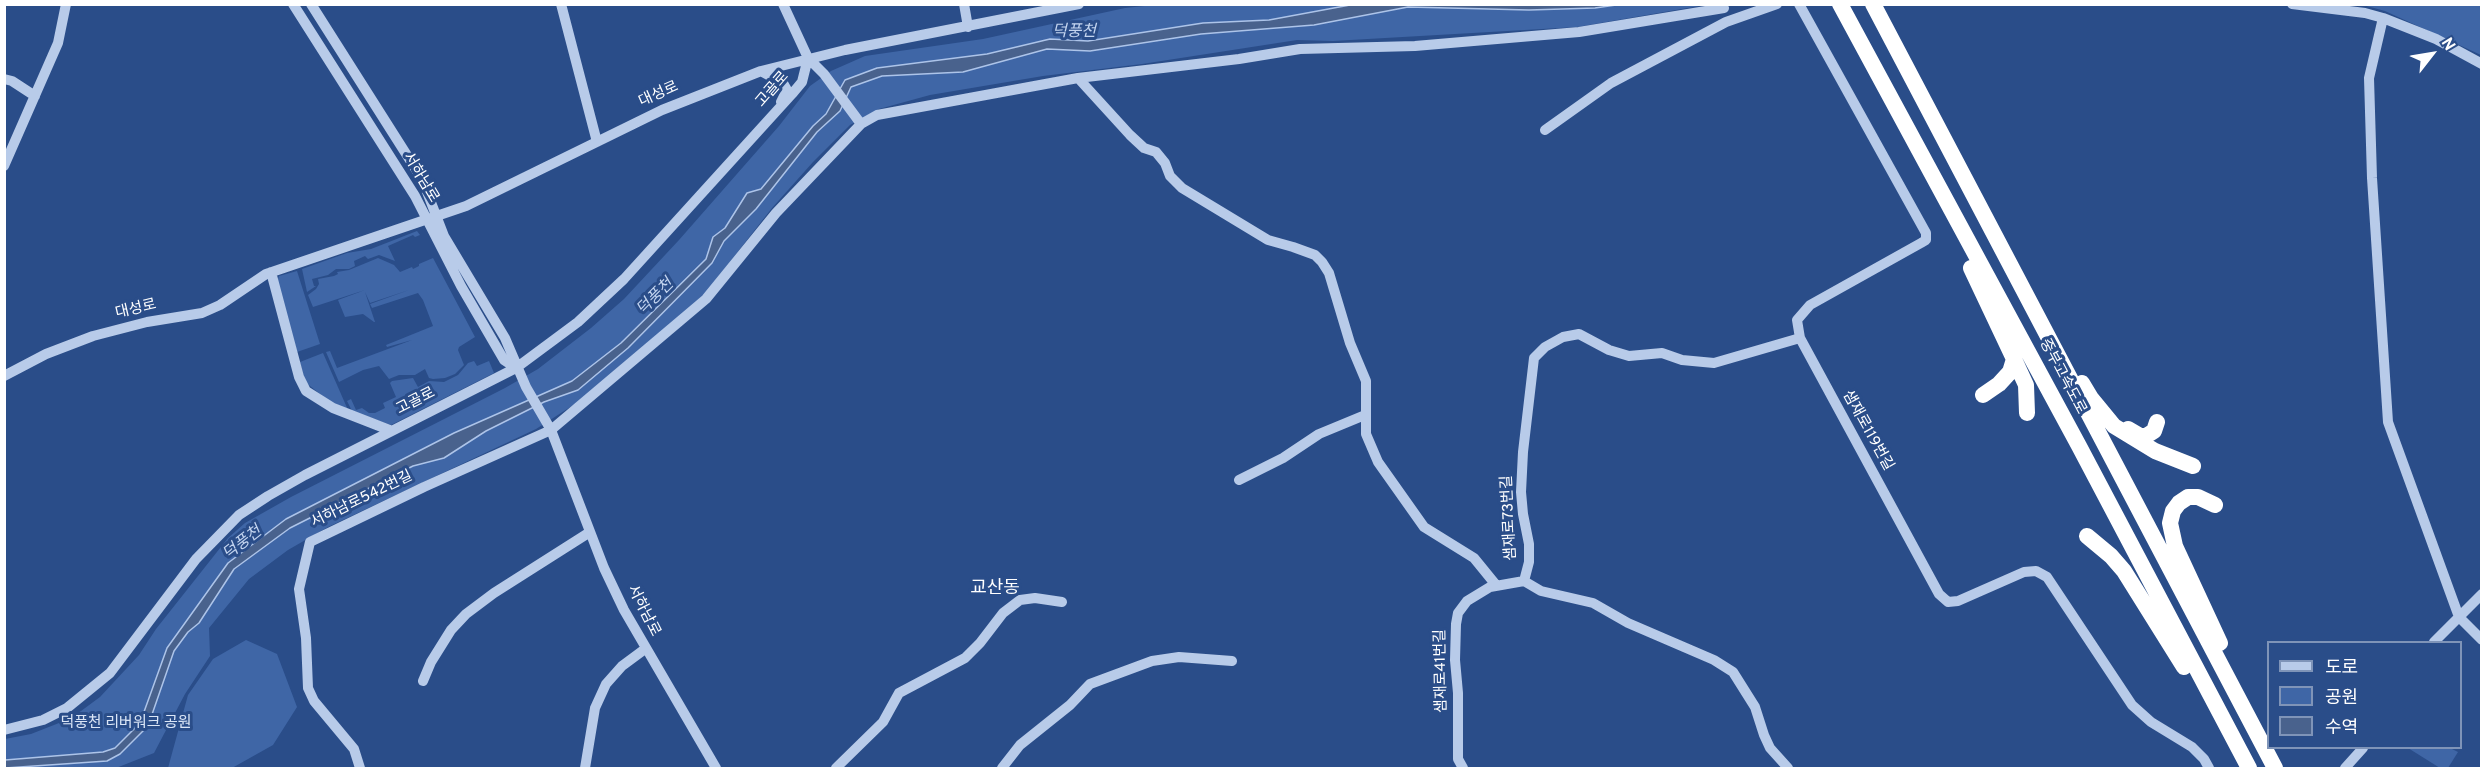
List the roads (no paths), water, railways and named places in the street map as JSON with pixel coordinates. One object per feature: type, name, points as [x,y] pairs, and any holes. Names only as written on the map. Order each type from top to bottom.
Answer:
[{"type":"highway","name":"중부고속도로","points":[[1840,4],[2249,768]]},
{"type":"highway","name":"중부고속도로","points":[[1873,4],[2275,768]]},
{"type":"highway","points":[[1933,176],[1952,228],[2026,385],[2027,412]]},
{"type":"highway","points":[[2051,346],[2074,370],[2091,398],[2114,426],[2133,439],[2193,466]]},
{"type":"highway","points":[[1983,395],[1999,384],[2010,372],[2014,359]]},
{"type":"highway","points":[[2091,398],[2128,429],[2140,436],[2146,436],[2154,431],[2157,422]]},
{"type":"highway","points":[[2215,505],[2198,497],[2188,497],[2173,511],[2170,523],[2175,546],[2225,654],[2224,672]]},
{"type":"highway","points":[[2087,536],[2111,556],[2124,571],[2190,676],[2204,683]]},
{"type":"street","points":[[4,166],[58,43],[66,4]]},
{"type":"street","name":"서하남로","points":[[293,4],[415,196],[432,216],[505,338],[516,368],[550,428],[590,532],[624,610],[716,768]]},
{"type":"street","name":"서하남로","points":[[311,4],[422,179],[432,216]]},
{"type":"street","points":[[561,4],[597,142]]},
{"type":"street","points":[[783,4],[808,58],[824,74],[861,124]]},
{"type":"street","points":[[964,4],[968,27]]},
{"type":"street","name":"대성로","points":[[4,376],[54,351],[93,336],[147,322],[202,313],[220,305],[271,272],[466,206],[685,100],[761,71],[808,58],[1079,4]]},
{"type":"street","points":[[1545,130],[1611,83],[1726,22],[1777,4]]},
{"type":"street","points":[[1799,4],[1926,233],[1926,240],[1810,305],[1797,320],[1800,338]]},
{"type":"street","points":[[2292,4],[2382,18],[2436,39],[2481,64]]},
{"type":"street","points":[[550,428],[706,299],[776,213],[861,124],[877,115],[1078,78],[1300,50],[1415,46],[1579,32],[1724,6],[1726,22]]},
{"type":"street","points":[[2382,18],[2369,78],[2372,178],[2388,422],[2459,617],[2481,640]]},
{"type":"street","name":"고골로","points":[[4,730],[43,720],[68,708],[110,673],[196,559],[239,515],[268,496],[516,368],[601,303],[802,82],[808,58]]},
{"type":"street","points":[[761,71],[783,82],[787,90],[779,108]]},
{"type":"street","points":[[1078,78],[1130,135],[1144,148],[1156,152],[1165,163],[1170,176],[1182,188],[1243,227],[1268,240],[1304,251],[1322,261],[1329,273],[1350,343],[1366,381],[1366,434],[1378,462],[1424,526],[1474,558],[1496,585]]},
{"type":"street","points":[[4,79],[12,81],[35,96]]},
{"type":"street","points":[[271,272],[303,387],[310,395],[333,408],[367,419],[392,431]]},
{"type":"street","name":"샘재로73번길","points":[[1788,768],[1770,748],[1755,707],[1733,672],[1714,660],[1628,623],[1593,603],[1541,591],[1524,581],[1529,553],[1523,514],[1523,452],[1534,358],[1545,346],[1563,337],[1579,334],[1610,350],[1629,356],[1662,353],[1682,360],[1714,363],[1800,338]]},
{"type":"street","name":"샘재로119번길","points":[[1800,338],[1939,594],[1948,602],[1959,602],[2024,572],[2036,571],[2047,577],[2132,705],[2151,722],[2192,747],[2209,768]]},
{"type":"street","points":[[1239,480],[1283,458],[1319,434],[1365,415]]},
{"type":"street","points":[[367,419],[372,428],[370,442]]},
{"type":"street","name":"서하남로542번길","points":[[360,768],[354,750],[314,701],[308,688],[306,638],[299,589],[310,542],[550,428]]},
{"type":"street","points":[[423,681],[431,662],[451,630],[466,614],[494,593],[590,532]]},
{"type":"street","name":"샘재로41번길","points":[[1463,768],[1458,759],[1456,624],[1458,613],[1467,601],[1496,585],[1524,581]]},
{"type":"street","points":[[2435,641],[2481,594]]},
{"type":"street","points":[[836,768],[883,722],[899,693],[965,658],[1003,613],[1020,600],[1035,598],[1062,602]]},
{"type":"street","points":[[585,768],[595,708],[606,684],[622,666],[645,649]]},
{"type":"street","points":[[1002,768],[1020,745],[1070,705],[1090,684],[1152,661],[1179,657],[1232,661]]},
{"type":"street","points":[[2345,768],[2361,749]]},
{"type":"water","points":[[1350,5],[1616,5],[1529,10],[1408,7],[1314,25],[1201,34],[1090,51],[1047,49],[963,72],[882,76],[851,87],[840,111],[817,132],[756,209],[724,241],[712,263],[628,348],[578,390],[544,402],[486,431],[444,458],[413,466],[290,528],[234,569],[199,623],[188,632],[174,651],[148,726],[120,754],[107,761],[5,768],[5,760],[103,752],[115,748],[140,723],[167,648],[228,563],[286,519],[454,433],[572,381],[621,343],[706,259],[713,237],[725,228],[747,193],[761,189],[813,126],[826,114],[845,80],[877,68],[987,54],[1050,39],[1088,41],[1203,23],[1269,20]]},
{"type":"district","name":"교산동","points":[[995,589]]},
{"type":"water label","name":"덕풍천","points":[[1074,33]]},
{"type":"water label","name":"덕풍천","points":[[656,298]]},
{"type":"water label","name":"덕풍천","points":[[243,544]]},
{"type":"park label","name":"덕풍천 리버워크 공원","points":[[126,724]]}]
